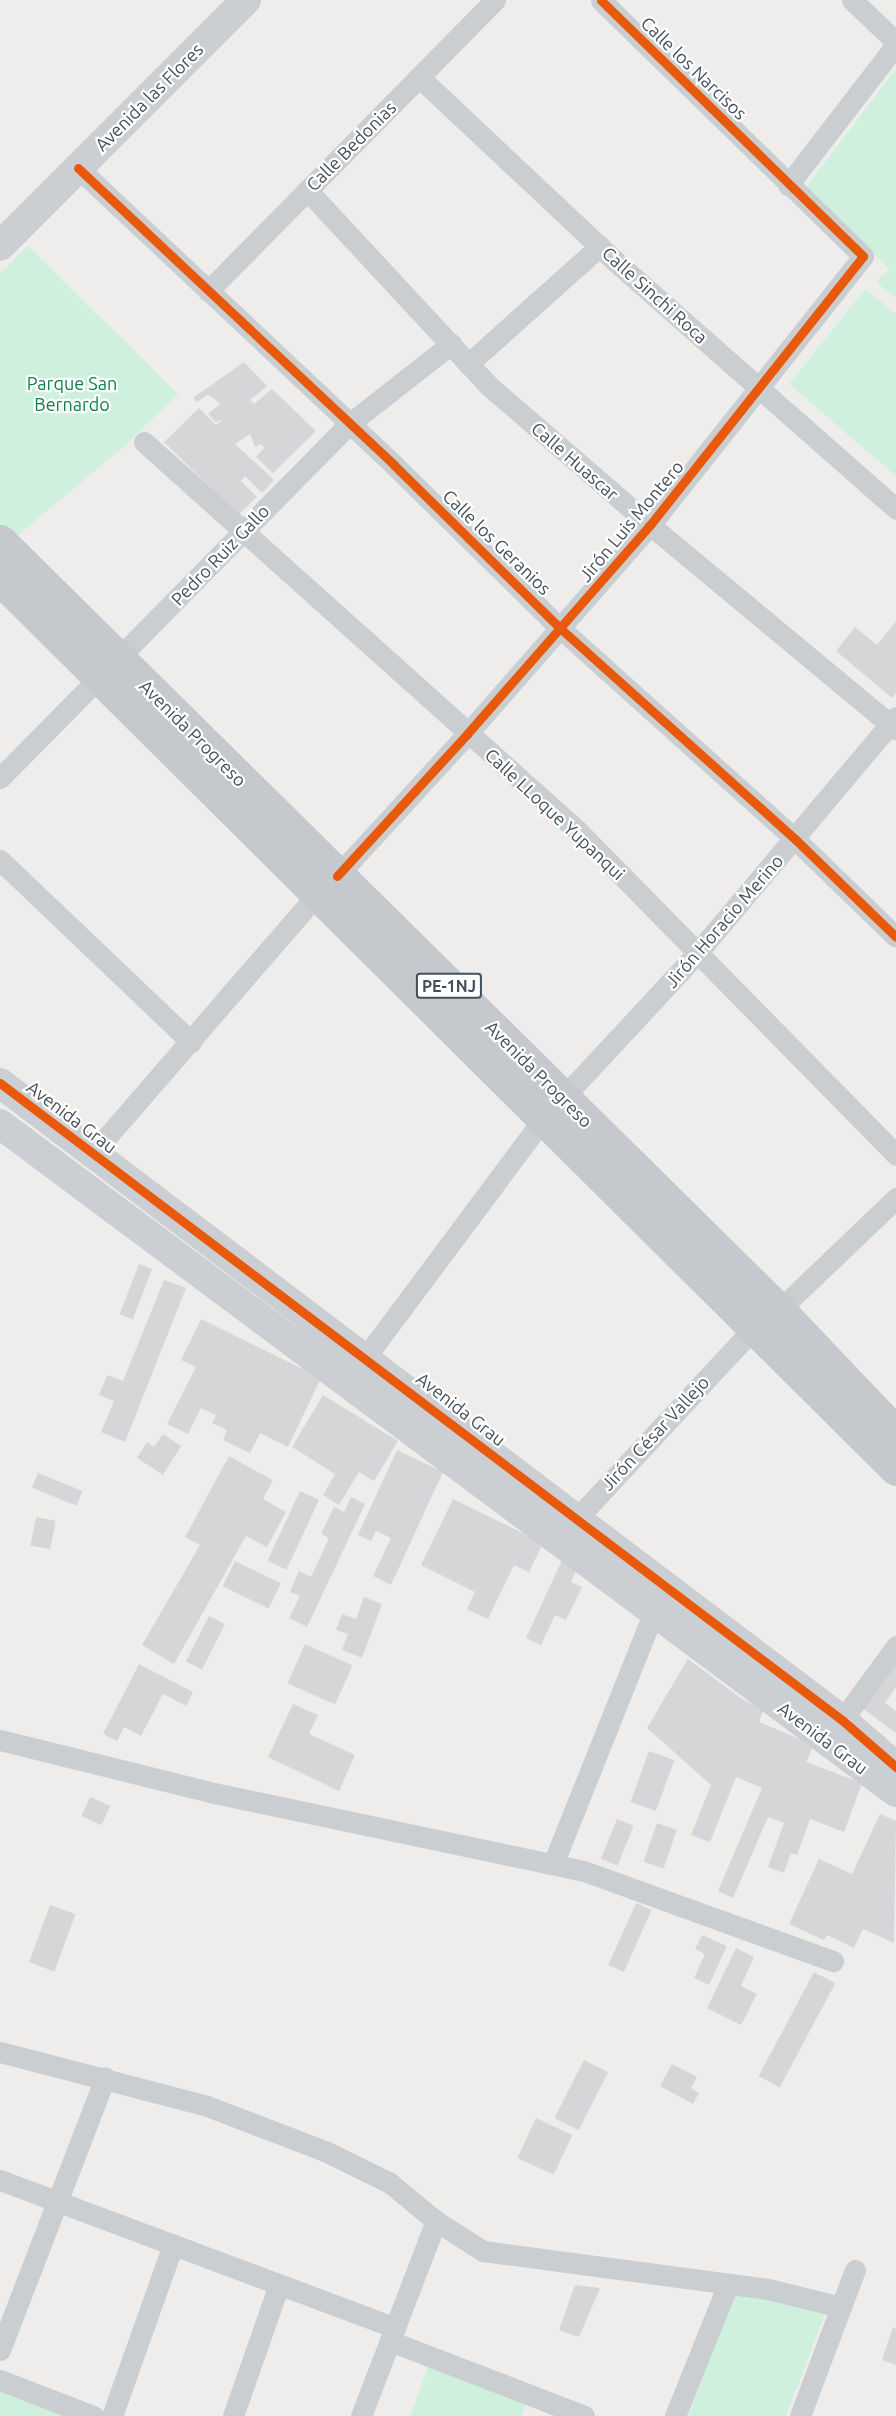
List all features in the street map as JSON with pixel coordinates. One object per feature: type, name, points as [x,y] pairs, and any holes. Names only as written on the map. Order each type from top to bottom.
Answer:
[{"type":"main road","name":"Avenida Progreso","points":[[0,541],[109,669],[327,886],[766,1319],[896,1432]]},
{"type":"main road","name":"Avenida Progreso","points":[[0,579],[109,669]]},
{"type":"main road","name":"Avenida Progreso","points":[[766,1319],[896,1469]]},
{"type":"street","name":"Avenida las Flores","points":[[0,246],[246,0]]},
{"type":"street","name":"Calle Bedonias","points":[[208,291],[495,0]]},
{"type":"street","name":"Calle los Narcisos","points":[[601,0],[863,256]]},
{"type":"street","points":[[788,185],[896,43],[852,0]]},
{"type":"street","name":"Calle Sinchi Roca","points":[[419,76],[600,246],[896,509]]},
{"type":"street","name":"Calle los Geranios","points":[[78,168],[561,628],[796,840],[896,937]]},
{"type":"street","name":"Calle Huascar","points":[[307,190],[468,364],[650,525],[894,723]]},
{"type":"street","points":[[468,364],[600,246]]},
{"type":"street","name":"Jirón Luis Montero","points":[[93,1153],[327,886],[468,734],[650,525],[761,390],[863,256]]},
{"type":"street","name":"Pedro Ruiz Gallo","points":[[0,778],[349,424],[451,344]]},
{"type":"street","name":"Calle LLoque Yupanqui","points":[[144,442],[241,533],[578,831],[896,1155]]},
{"type":"street","name":"Jirón Horacio Merino","points":[[347,1383],[554,1109],[698,952],[894,723]]},
{"type":"street","points":[[0,860],[191,1042]]},
{"type":"street","name":"Avenida Grau","points":[[0,1083],[366,1357],[567,1529],[654,1612],[896,1767]]},
{"type":"street","name":"Avenida Grau","points":[[0,1124],[347,1383],[567,1529],[835,1730],[896,1792]]},
{"type":"street","name":"Jirón César Vallejo","points":[[567,1529],[766,1319],[896,1198]]},
{"type":"street","points":[[553,1864],[654,1612]]},
{"type":"street","points":[[835,1730],[896,1646]]},
{"type":"street","points":[[0,1740],[214,1793],[584,1871],[834,1961]]},
{"type":"street","points":[[0,2052],[207,2106],[334,2156],[390,2183],[436,2221],[483,2251],[768,2289],[841,2307]]},
{"type":"street","points":[[0,2350],[105,2078]]},
{"type":"street","points":[[0,2180],[279,2285],[392,2334],[539,2408],[584,2416]]},
{"type":"street","points":[[361,2416],[436,2221]]},
{"type":"street","points":[[112,2416],[172,2245]]},
{"type":"street","points":[[800,2416],[855,2270]]},
{"type":"street","points":[[675,2416],[728,2284]]},
{"type":"street","points":[[233,2416],[279,2285]]},
{"type":"street","points":[[0,2380],[93,2416]]},
{"type":"green space","points":[[896,69],[896,298],[876,282],[889,269],[807,186]]},
{"type":"green space","name":"Parque San Bernardo","points":[[28,246],[178,394],[121,449],[12,540],[0,528],[0,274]]},
{"type":"green space","points":[[865,289],[896,314],[896,476],[789,384]]},
{"type":"green space","points":[[735,2290],[780,2299],[825,2314],[786,2416],[688,2416]]},
{"type":"green space","points":[[429,2365],[527,2403],[521,2416],[410,2416]]},
{"type":"green space","points":[[0,2391],[66,2416],[0,2416]]},
{"type":"building","points":[[244,362],[267,386],[250,400],[254,404],[272,389],[316,431],[273,473],[256,457],[264,448],[261,444],[255,447],[250,434],[235,444],[274,480],[262,493],[245,476],[241,481],[257,497],[238,515],[164,442],[199,408],[216,425],[223,419],[216,422],[208,414],[220,404],[214,398],[207,395],[197,402],[193,398]]},
{"type":"building","points":[[896,621],[896,693],[892,698],[836,651],[855,627],[877,645]]},
{"type":"building","points":[[139,1264],[152,1269],[133,1319],[120,1314]]},
{"type":"building","points":[[164,1280],[186,1288],[125,1442],[101,1432],[114,1401],[99,1395],[107,1375],[123,1381]]},
{"type":"building","points":[[201,1319],[321,1378],[288,1447],[260,1433],[250,1453],[223,1440],[227,1430],[212,1423],[216,1415],[201,1408],[188,1434],[167,1424],[196,1367],[181,1360]]},
{"type":"building","points":[[323,1395],[398,1441],[374,1481],[359,1472],[339,1505],[323,1495],[335,1474],[292,1447]]},
{"type":"building","points":[[163,1434],[181,1446],[163,1475],[137,1458],[147,1442],[154,1447]]},
{"type":"building","points":[[397,1450],[443,1472],[391,1585],[373,1576],[391,1538],[376,1531],[371,1541],[358,1535]]},
{"type":"building","points":[[229,1456],[273,1480],[263,1499],[286,1512],[267,1547],[246,1536],[174,1664],[142,1645],[200,1545],[185,1537]]},
{"type":"building","points":[[38,1473],[83,1491],[77,1506],[32,1488]]},
{"type":"building","points":[[300,1491],[319,1500],[286,1570],[267,1561]]},
{"type":"building","points":[[351,1497],[365,1504],[307,1627],[289,1618],[300,1596],[290,1592],[299,1571],[311,1577],[329,1538],[321,1534],[334,1507],[344,1512]]},
{"type":"building","points":[[453,1499],[543,1543],[529,1572],[514,1565],[488,1619],[467,1609],[475,1592],[421,1565]]},
{"type":"building","points":[[36,1517],[56,1521],[50,1549],[30,1545]]},
{"type":"building","points":[[562,1560],[578,1567],[571,1582],[582,1587],[566,1620],[555,1615],[541,1645],[526,1638]]},
{"type":"building","points":[[235,1561],[281,1583],[269,1609],[223,1586]]},
{"type":"building","points":[[364,1597],[382,1604],[362,1658],[342,1650],[348,1634],[336,1630],[342,1614],[356,1619]]},
{"type":"building","points":[[209,1616],[225,1624],[202,1670],[186,1661]]},
{"type":"building","points":[[305,1644],[353,1665],[335,1704],[288,1683]]},
{"type":"building","points":[[688,1659],[745,1701],[764,1709],[759,1722],[814,1745],[806,1762],[862,1783],[844,1832],[810,1819],[797,1855],[791,1853],[784,1873],[768,1867],[784,1823],[768,1817],[733,1898],[718,1891],[762,1788],[736,1777],[710,1842],[691,1835],[711,1785],[647,1728]]},
{"type":"building","points":[[896,1662],[896,1687],[885,1703],[896,1711],[896,1733],[862,1708]]},
{"type":"building","points":[[139,1664],[193,1692],[186,1706],[163,1694],[141,1736],[124,1727],[117,1741],[103,1734]]},
{"type":"building","points":[[293,1704],[318,1715],[309,1734],[355,1755],[339,1791],[268,1757]]},
{"type":"building","points":[[649,1751],[674,1760],[656,1811],[631,1802]]},
{"type":"building","points":[[90,1797],[110,1806],[102,1825],[81,1816]]},
{"type":"building","points":[[880,1814],[896,1821],[894,1943],[863,1929],[854,1948],[827,1935],[824,1940],[789,1924],[819,1859],[852,1874]]},
{"type":"building","points":[[617,1819],[634,1826],[618,1866],[601,1859]]},
{"type":"building","points":[[657,1823],[677,1830],[664,1869],[644,1862]]},
{"type":"building","points":[[636,1903],[652,1910],[624,1972],[608,1965]]},
{"type":"building","points":[[50,1905],[75,1914],[55,1972],[29,1962]]},
{"type":"building","points":[[702,1935],[727,1946],[709,1985],[694,1978],[705,1954],[695,1949]]},
{"type":"building","points":[[736,1948],[754,1957],[741,1986],[757,1994],[741,2025],[707,2008]]},
{"type":"building","points":[[814,1972],[835,1983],[780,2087],[759,2076]]},
{"type":"building","points":[[584,2060],[608,2072],[579,2130],[554,2118]]},
{"type":"building","points":[[672,2064],[697,2077],[691,2088],[699,2093],[693,2104],[660,2086]]},
{"type":"building","points":[[536,2118],[572,2135],[554,2175],[517,2158]]},
{"type":"building","points":[[575,2285],[600,2288],[579,2337],[559,2330]]},
{"type":"building","points":[[893,2327],[896,2329],[896,2365],[882,2360]]},
{"type":"cycle path","points":[[337,876],[467,734],[650,525],[863,256],[601,0]]},
{"type":"cycle path","points":[[78,168],[394,465],[561,629],[796,840],[896,937]]},
{"type":"cycle path","points":[[0,1083],[842,1720],[896,1767]]}]
